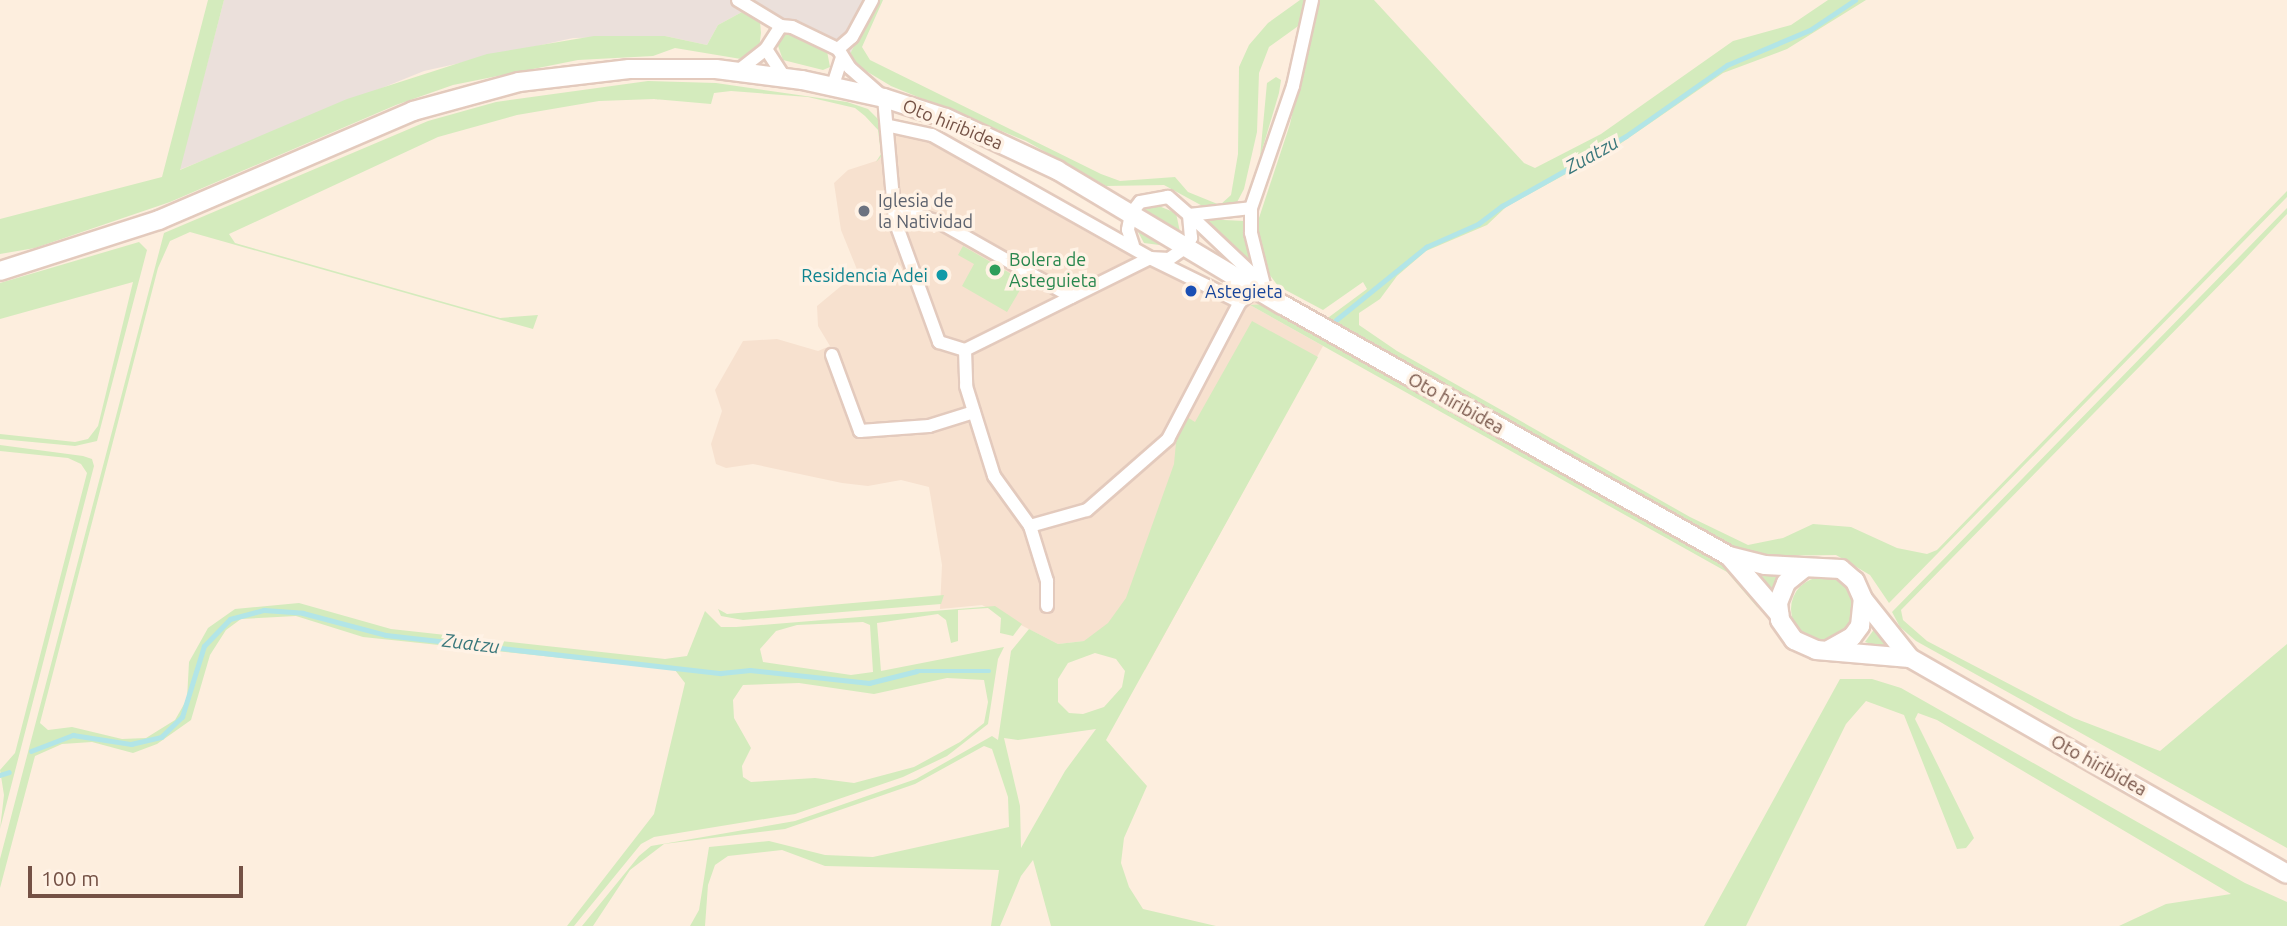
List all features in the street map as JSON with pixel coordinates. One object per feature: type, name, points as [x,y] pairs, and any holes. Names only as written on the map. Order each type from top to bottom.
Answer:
[{"type":"street","points":[[738,0],[781,26],[840,53],[884,98],[884,113],[890,126],[894,207],[939,342],[965,350],[1150,258],[1169,259],[1185,248],[1192,226],[1189,215]]},
{"type":"street","points":[[833,85],[840,53],[872,0]]},
{"type":"street","points":[[1260,287],[1251,233],[1251,208],[1293,86],[1312,0]]},
{"type":"street","points":[[738,71],[766,49],[781,26]]},
{"type":"street","points":[[766,49],[785,77]]},
{"type":"street","name":"Oto hiribidea","points":[[61,254],[159,220],[362,131],[470,94],[532,80],[629,69],[738,71],[833,85],[946,118],[1026,155],[1185,248],[1260,287],[1283,305],[1728,556],[1779,614],[1794,640],[1816,650],[1910,658]]},
{"type":"street","name":"Oto hiribidea","points":[[890,126],[932,135],[1133,245],[1150,258],[1240,302]]},
{"type":"street","points":[[1133,245],[1128,230],[1131,214],[1140,202],[1160,197],[1181,203],[1189,215],[1260,287]]},
{"type":"street","points":[[894,207],[941,223],[1072,297]]},
{"type":"street","points":[[1189,215],[1251,208]]},
{"type":"street","points":[[0,262],[61,254]]},
{"type":"street","points":[[0,271],[61,254]]},
{"type":"street","points":[[1030,526],[1087,510],[1168,439],[1240,302],[1260,287]]},
{"type":"street","points":[[965,350],[966,386],[994,476],[1030,526],[1047,581],[1047,606]]},
{"type":"street","points":[[832,355],[860,431],[929,426],[974,412]]},
{"type":"street","name":"Oto hiribidea","points":[[1728,556],[1803,569],[1822,565],[1840,569],[1855,582],[1863,599],[1910,658],[2287,874]]},
{"type":"street","points":[[1779,614],[1786,583],[1803,569]]},
{"type":"street","points":[[1828,650],[1852,637],[1864,613],[1863,599]]},
{"type":"shaded area","points":[[224,0],[877,0],[849,56],[742,12],[718,25],[707,45],[665,36],[573,38],[424,71],[179,170]]},
{"type":"shaded area","points":[[887,132],[926,139],[1116,249],[1264,304],[1250,305],[1323,346],[1145,670],[1084,641],[1058,644],[982,605],[940,609],[942,565],[929,487],[901,480],[868,486],[753,464],[726,468],[716,464],[711,444],[722,411],[715,390],[743,341],[777,339],[818,351],[830,346],[818,326],[817,306],[858,272],[841,230],[834,183],[848,170],[876,161],[882,156]]},
{"type":"green space","points":[[208,0],[224,0],[180,170],[347,99],[487,54],[594,36],[665,36],[707,45],[718,25],[742,12],[760,21],[761,33],[759,49],[741,59],[675,48],[653,56],[578,60],[453,85],[396,105],[170,202],[35,248],[0,254],[0,219],[162,177]]},
{"type":"green space","points":[[877,0],[883,0],[862,47],[870,60],[1101,174],[1120,181],[1175,177],[1188,192],[1220,205],[1231,195],[1238,154],[1239,67],[1249,45],[1268,23],[1300,0],[1306,0],[1301,24],[1269,47],[1259,73],[1257,132],[1244,189],[1235,206],[1208,209],[1164,185],[1106,186],[1026,141],[891,86],[851,62],[849,56]]},
{"type":"green space","points":[[1317,0],[1374,0],[1524,163],[1535,168],[1601,134],[1733,41],[1791,25],[1828,0],[1866,0],[1787,49],[1723,73],[1617,146],[1506,207],[1487,225],[1426,251],[1397,276],[1380,299],[1359,313],[1359,325],[1397,351],[1690,517],[1748,545],[1783,538],[1813,524],[1851,527],[1897,548],[1927,554],[1937,550],[2287,191],[2287,197],[1889,603],[1870,575],[1836,555],[1762,556],[1734,550],[1325,320],[1367,289],[1363,282],[1323,310],[1278,286],[1263,266],[1256,242],[1258,221],[1290,124]]},
{"type":"green space","points":[[785,32],[827,51],[830,67],[823,70],[783,60],[777,43]]},
{"type":"green space","points":[[1276,77],[1281,80],[1279,93],[1260,157],[1267,83]]},
{"type":"green space","points":[[648,81],[716,83],[847,102],[868,109],[887,132],[882,156],[876,162],[881,154],[878,130],[865,116],[855,108],[808,97],[731,91],[714,93],[711,104],[654,99],[599,101],[517,115],[438,137],[229,234],[235,243],[500,318],[538,315],[533,329],[190,232],[170,241],[158,268],[40,723],[48,730],[72,727],[122,739],[146,738],[175,720],[187,699],[189,662],[208,628],[235,609],[299,603],[391,629],[665,659],[687,656],[705,611],[721,627],[736,627],[995,606],[1022,624],[1013,636],[1000,633],[1001,618],[988,608],[958,610],[958,641],[951,643],[946,620],[938,614],[877,623],[881,671],[1004,647],[998,659],[988,724],[947,756],[903,777],[795,814],[654,837],[641,844],[574,926],[567,926],[654,814],[685,683],[675,670],[363,637],[296,616],[241,619],[226,630],[210,655],[191,720],[157,744],[133,753],[92,742],[62,744],[35,756],[0,888],[0,859],[164,233],[428,121],[496,102]],"holes":[[[863,622],[870,625],[873,672],[851,675],[763,662],[760,649],[776,631],[797,625]],[[947,678],[984,680],[988,702],[984,723],[960,742],[914,767],[854,783],[815,778],[751,782],[743,777],[742,766],[751,748],[734,718],[733,700],[743,685],[799,683],[874,694]]]},
{"type":"green space","points":[[1154,204],[1176,213],[1180,232],[1143,210]]},
{"type":"green space","points":[[2287,208],[2287,214],[2241,263],[1901,610],[1903,620],[1927,641],[2074,718],[2160,751],[2287,644],[2287,848],[1916,641],[1900,627],[1892,612]]},
{"type":"green space","points":[[1202,221],[1245,221],[1250,262]]},
{"type":"green space","points":[[1136,228],[1167,246],[1144,243]]},
{"type":"green space","points":[[139,242],[147,250],[97,441],[75,446],[0,439],[0,434],[75,442],[88,439],[98,426],[133,282],[0,319],[0,283]]},
{"type":"green space","points":[[963,246],[1015,276],[1010,285],[1020,290],[1007,312],[962,286],[974,264],[958,255]]},
{"type":"green space","points":[[1264,304],[1721,560],[1744,581],[1758,608],[1727,572],[1250,305]]},
{"type":"green space","points":[[1252,321],[1318,357],[1106,740],[1147,786],[1124,838],[1121,863],[1129,887],[1143,909],[1216,926],[1051,926],[1033,860],[1021,876],[1000,926],[991,926],[999,870],[825,866],[782,850],[728,856],[715,865],[708,885],[705,926],[690,926],[699,910],[709,847],[769,841],[825,855],[873,857],[1009,827],[1008,797],[992,749],[984,746],[915,784],[785,829],[664,844],[630,870],[593,926],[582,926],[639,856],[651,846],[795,821],[916,779],[992,736],[998,740],[1011,651],[1029,629],[1058,644],[1084,641],[1108,623],[1126,598],[1174,464],[1177,432],[1187,417],[1195,422]],"holes":[[[1095,653],[1116,659],[1125,671],[1122,687],[1104,707],[1083,714],[1069,713],[1058,702],[1058,679],[1068,663]],[[1096,729],[1065,771],[1021,848],[1020,806],[1004,738],[1018,740]]]},
{"type":"green space","points":[[0,445],[83,456],[92,459],[94,466],[0,829],[4,795],[0,770],[15,753],[87,473],[81,464],[68,458],[0,451]]},
{"type":"green space","points":[[1753,569],[1783,574],[1772,593]]},
{"type":"green space","points":[[1823,577],[1835,579],[1846,586],[1853,597],[1853,621],[1846,632],[1835,639],[1823,641],[1811,639],[1800,632],[1793,621],[1791,609],[1793,597],[1800,586],[1811,579]]},
{"type":"green space","points":[[944,595],[941,604],[743,620],[721,616],[718,609],[727,614]]},
{"type":"green space","points":[[1875,628],[1893,646],[1890,650],[1865,642]]},
{"type":"green space","points":[[1840,679],[1872,679],[1901,688],[2245,883],[2287,902],[2287,926],[2119,926],[2166,904],[2231,894],[1937,720],[1918,713],[1915,719],[1974,838],[1966,848],[1957,849],[1904,715],[1866,701],[1846,724],[1746,926],[1704,926]]},
{"type":"waterway","name":"Zuatzu","points":[[1336,320],[1426,247],[1478,224],[1502,206],[1626,136],[1727,65],[1810,30],[1855,0]]},
{"type":"waterway","name":"Zuatzu","points":[[31,751],[73,735],[131,744],[161,737],[182,717],[204,646],[230,619],[264,610],[303,613],[386,635],[721,673],[750,670],[869,683],[917,671],[989,671]]},
{"type":"waterway","name":"Zuatzu","points":[[0,775],[9,772]]},
{"type":"place","name":"Iglesia de la Natividad","points":[[864,211]]},
{"type":"place","name":"Bolera de Asteguieta","points":[[995,270]]},
{"type":"place","name":"Residencia Adei","points":[[942,275]]},
{"type":"place","name":"Astegieta","points":[[1191,291]]}]
